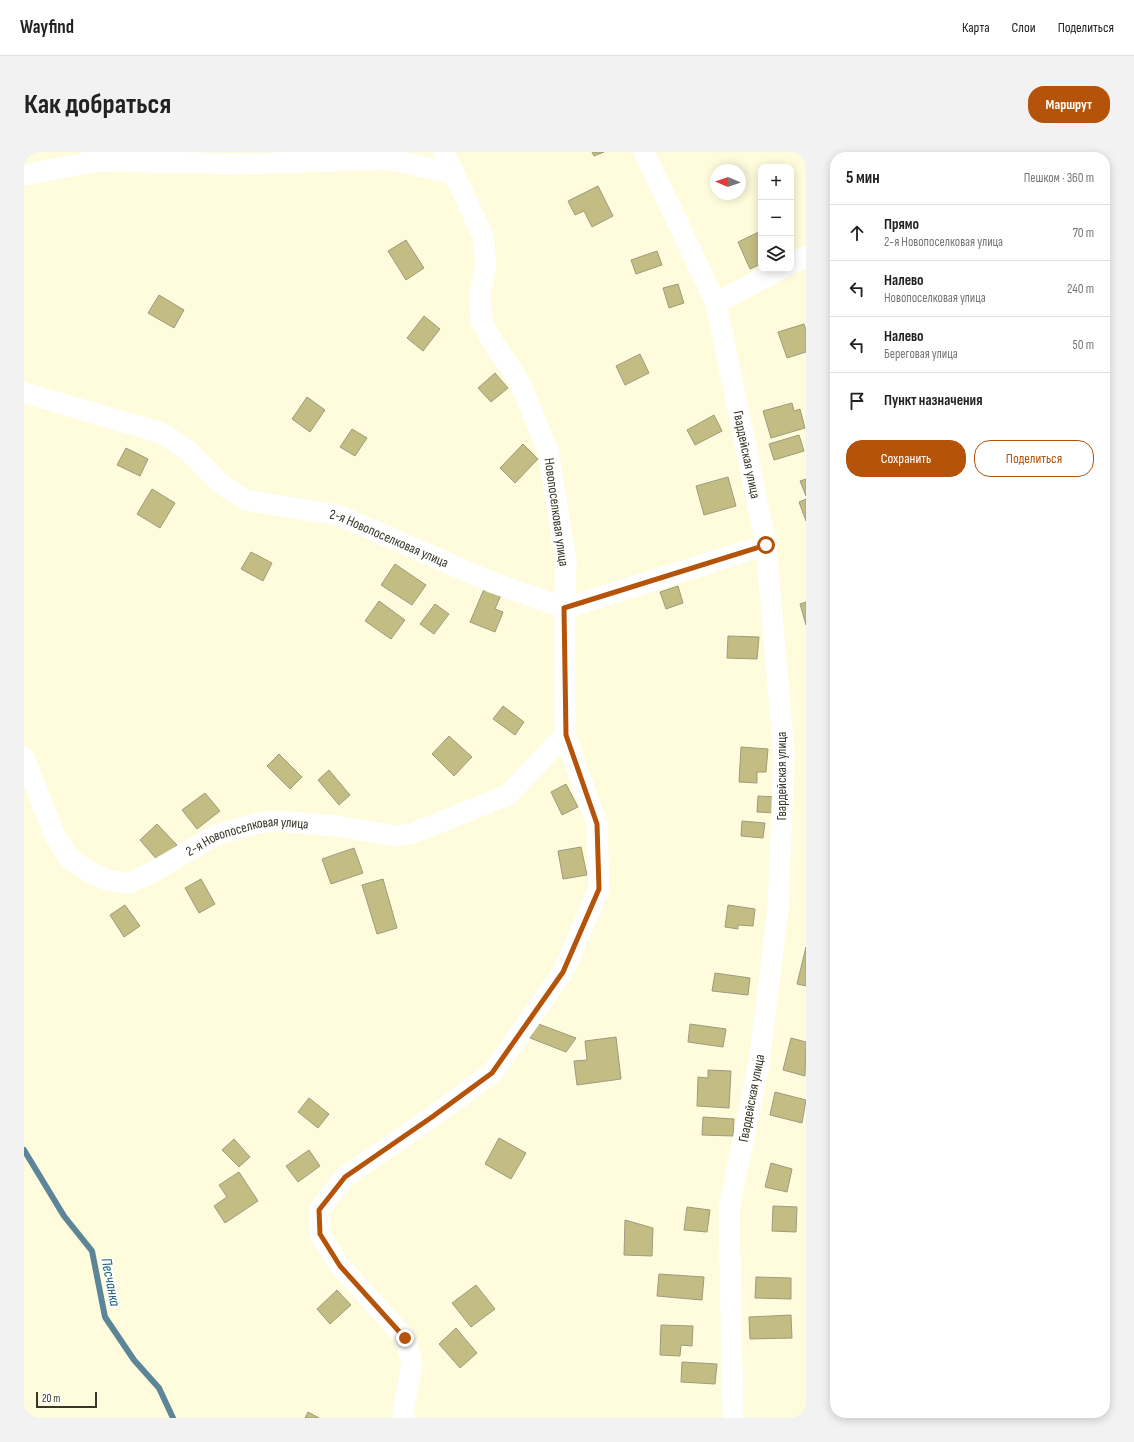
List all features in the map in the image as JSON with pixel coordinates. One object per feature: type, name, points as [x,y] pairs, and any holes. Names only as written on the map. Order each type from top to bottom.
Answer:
[{"type":"street","name":"Новопоселковая улица","points":[[404,1418],[403,1414],[412,1364],[405,1338],[340,1266],[320,1234],[319,1210],[345,1177],[432,1117],[492,1073],[563,972],[599,889],[597,824],[566,735],[564,608],[566,562],[548,450],[519,381],[491,339],[481,319],[480,292],[486,265],[483,236],[444,152]]},
{"type":"street","name":"Гвардейская улица","points":[[644,152],[716,303],[766,545],[784,755],[779,902],[759,1064],[729,1209],[733,1418]]},
{"type":"street","points":[[24,175],[96,157],[245,164],[387,159],[455,174]]},
{"type":"street","points":[[794,262],[806,256]]},
{"type":"street","points":[[716,303],[775,272]]},
{"type":"street","name":"2-я Новопоселковая улица","points":[[24,392],[162,434],[187,450],[221,484],[246,500],[338,515],[491,582],[564,608]]},
{"type":"street","points":[[564,608],[766,545]]},
{"type":"street","name":"2-я Новопоселковая улица","points":[[24,756],[54,834],[70,859],[91,873],[110,881],[129,883],[151,873],[216,835],[258,823],[275,821],[338,826],[395,836],[411,834],[508,795],[566,735]]},
{"type":"building","points":[[592,152],[604,152],[594,156]]},
{"type":"building","points":[[598,186],[613,216],[592,227],[584,211],[575,215],[568,201]]},
{"type":"building","points":[[758,232],[758,265],[750,269],[738,242]]},
{"type":"building","points":[[406,240],[424,268],[406,280],[388,251]]},
{"type":"building","points":[[657,251],[662,265],[636,274],[631,260]]},
{"type":"building","points":[[678,284],[684,303],[669,308],[663,288]]},
{"type":"building","points":[[159,295],[184,310],[174,328],[148,313]]},
{"type":"building","points":[[424,316],[440,329],[423,351],[407,338]]},
{"type":"building","points":[[804,324],[806,330],[806,352],[787,358],[778,332]]},
{"type":"building","points":[[640,354],[649,373],[625,385],[616,366]]},
{"type":"building","points":[[495,373],[508,388],[491,402],[478,388]]},
{"type":"building","points":[[307,397],[325,410],[310,432],[292,419]]},
{"type":"building","points":[[792,403],[794,411],[800,409],[805,428],[771,438],[763,411]]},
{"type":"building","points":[[714,415],[722,431],[695,445],[687,430]]},
{"type":"building","points":[[352,429],[367,438],[355,456],[340,447]]},
{"type":"building","points":[[799,435],[804,451],[774,460],[769,444]]},
{"type":"building","points":[[523,444],[538,459],[515,483],[500,468]]},
{"type":"building","points":[[126,448],[148,459],[140,476],[117,465]]},
{"type":"building","points":[[728,477],[736,506],[704,515],[696,486]]},
{"type":"building","points":[[806,479],[806,496],[800,481]]},
{"type":"building","points":[[152,489],[175,503],[160,528],[137,514]]},
{"type":"building","points":[[806,499],[806,521],[799,502]]},
{"type":"building","points":[[251,552],[272,563],[263,581],[241,569]]},
{"type":"building","points":[[395,564],[426,585],[412,605],[381,585]]},
{"type":"building","points":[[678,586],[683,603],[666,609],[660,592]]},
{"type":"building","points":[[484,589],[501,595],[495,609],[503,612],[495,632],[470,622]]},
{"type":"building","points":[[379,601],[405,620],[391,639],[365,621]]},
{"type":"building","points":[[806,602],[806,625],[800,604]]},
{"type":"building","points":[[435,604],[449,614],[434,634],[420,624]]},
{"type":"building","points":[[728,636],[759,637],[757,659],[727,658]]},
{"type":"building","points":[[503,706],[524,722],[515,735],[493,719]]},
{"type":"building","points":[[449,736],[472,757],[454,776],[432,754]]},
{"type":"building","points":[[741,747],[768,749],[766,772],[757,772],[757,783],[739,782]]},
{"type":"building","points":[[279,754],[302,777],[290,789],[267,766]]},
{"type":"building","points":[[329,770],[350,795],[339,805],[318,780]]},
{"type":"building","points":[[566,784],[578,807],[562,815],[551,792]]},
{"type":"building","points":[[205,793],[220,811],[197,829],[182,810]]},
{"type":"building","points":[[758,796],[777,797],[776,813],[757,812]]},
{"type":"building","points":[[742,821],[765,823],[763,838],[741,836]]},
{"type":"building","points":[[157,824],[177,845],[159,862],[140,840]]},
{"type":"building","points":[[581,847],[587,875],[563,879],[558,851]]},
{"type":"building","points":[[354,848],[363,873],[331,884],[322,859]]},
{"type":"building","points":[[201,879],[215,904],[199,913],[185,888]]},
{"type":"building","points":[[383,879],[397,928],[377,934],[362,885]]},
{"type":"building","points":[[125,905],[140,926],[124,937],[110,915]]},
{"type":"building","points":[[728,905],[755,909],[753,926],[738,925],[738,929],[725,927]]},
{"type":"building","points":[[806,947],[806,986],[797,984]]},
{"type":"building","points":[[715,973],[750,978],[748,995],[712,991]]},
{"type":"building","points":[[536,1023],[576,1038],[566,1052],[530,1038]]},
{"type":"building","points":[[690,1024],[726,1029],[723,1047],[688,1042]]},
{"type":"building","points":[[616,1037],[621,1079],[577,1085],[574,1061],[587,1060],[585,1041]]},
{"type":"building","points":[[791,1038],[806,1042],[805,1076],[783,1070]]},
{"type":"building","points":[[708,1070],[731,1071],[729,1108],[697,1106],[698,1077],[708,1078]]},
{"type":"building","points":[[775,1092],[806,1100],[802,1123],[770,1115]]},
{"type":"building","points":[[309,1098],[329,1114],[318,1128],[298,1112]]},
{"type":"building","points":[[703,1117],[734,1119],[733,1136],[702,1135]]},
{"type":"building","points":[[499,1138],[526,1153],[511,1179],[485,1164]]},
{"type":"building","points":[[234,1139],[250,1157],[239,1167],[222,1150]]},
{"type":"building","points":[[309,1150],[320,1166],[298,1182],[286,1166]]},
{"type":"building","points":[[771,1163],[792,1169],[787,1192],[765,1187]]},
{"type":"building","points":[[239,1172],[258,1201],[225,1223],[214,1206],[227,1197],[219,1185]]},
{"type":"building","points":[[773,1206],[797,1207],[796,1232],[772,1231]]},
{"type":"building","points":[[687,1207],[710,1210],[707,1232],[684,1230]]},
{"type":"building","points":[[625,1220],[653,1228],[652,1256],[624,1255]]},
{"type":"building","points":[[659,1274],[704,1277],[702,1300],[657,1296]]},
{"type":"building","points":[[756,1277],[791,1278],[791,1299],[755,1298]]},
{"type":"building","points":[[476,1285],[495,1309],[471,1327],[452,1303]]},
{"type":"building","points":[[337,1290],[351,1305],[330,1324],[317,1309]]},
{"type":"building","points":[[791,1315],[792,1338],[750,1339],[749,1317]]},
{"type":"building","points":[[661,1325],[693,1326],[692,1346],[681,1345],[680,1356],[660,1355]]},
{"type":"building","points":[[456,1328],[477,1353],[460,1368],[439,1344]]},
{"type":"building","points":[[682,1362],[717,1364],[715,1384],[681,1382]]},
{"type":"building","points":[[308,1412],[319,1418],[305,1418]]},
{"type":"waterway","name":"Песчанка","points":[[24,1150],[64,1216],[92,1251],[105,1317],[134,1360],[159,1388],[173,1418]]},
{"type":"route","points":[[405,1338],[340,1266],[320,1234],[319,1210],[345,1177],[432,1117],[492,1073],[563,972],[599,889],[597,824],[566,735],[564,608],[766,545]]}]
